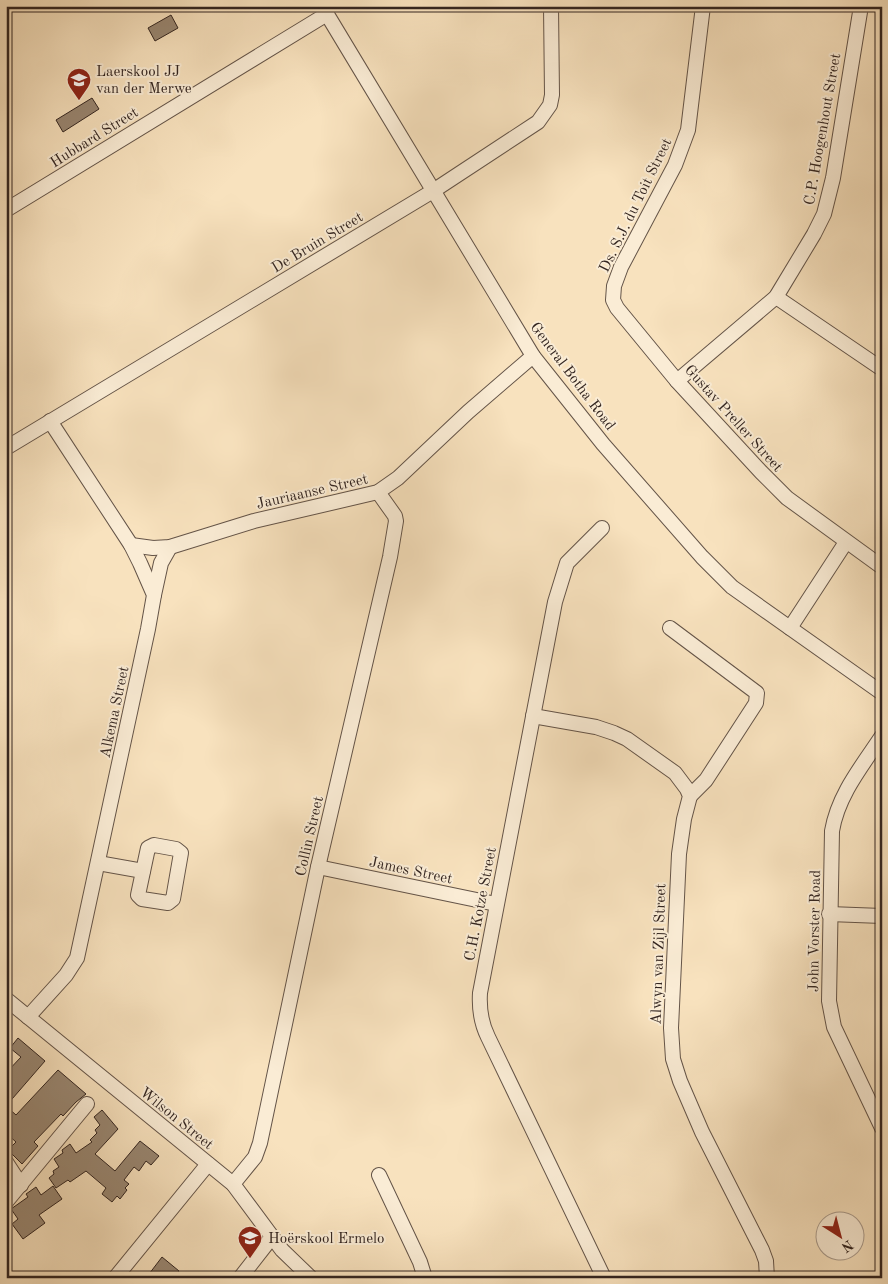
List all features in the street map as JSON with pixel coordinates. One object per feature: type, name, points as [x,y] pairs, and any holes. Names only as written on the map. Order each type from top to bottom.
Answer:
[{"type":"street","name":"De Bruin Street","points":[[6,448],[433,191],[538,122],[550,105],[552,95],[551,6]]},
{"type":"street","name":"Ds. S.J. du Toit Street","points":[[613,300],[614,286],[621,266],[675,165],[688,130],[703,6]]},
{"type":"street","name":"C.P. Hoogenhout Street","points":[[678,381],[776,297],[824,214],[833,178],[860,6]]},
{"type":"street","name":"General Botha Road","points":[[324,10],[533,356],[603,444],[702,557],[732,586],[882,693]]},
{"type":"street","name":"Hubbard Street","points":[[6,210],[324,10]]},
{"type":"street","points":[[776,297],[882,369]]},
{"type":"street","name":"Gustav Preller Street","points":[[613,300],[617,308],[678,381],[787,498],[882,567]]},
{"type":"street","name":"Jauriaanse Street","points":[[131,545],[153,548],[170,547],[254,521],[378,492],[398,478],[468,412],[533,356]]},
{"type":"street","points":[[50,421],[131,545],[154,595]]},
{"type":"street","name":"Collin Street","points":[[233,1184],[255,1157],[260,1143],[318,867],[396,528],[394,516],[378,492]]},
{"type":"street","name":"C.H. Kotze Street","points":[[602,528],[567,563],[555,602],[496,904],[479,1004],[483,1026],[604,1278]]},
{"type":"street","points":[[790,628],[846,542]]},
{"type":"street","points":[[154,595],[161,562],[170,547]]},
{"type":"street","name":"Alkema Street","points":[[28,1017],[66,975],[77,958],[154,595]]},
{"type":"street","points":[[533,716],[596,727],[627,739],[680,778],[690,796],[706,780],[756,703],[757,696],[756,691],[670,628]]},
{"type":"street","name":"John Vorster Road","points":[[882,736],[848,787],[834,816],[832,831],[829,1002],[834,1027],[882,1128]]},
{"type":"street","name":"Alwyn van Zijl Street","points":[[690,796],[678,854],[671,1028],[673,1059],[680,1081],[702,1132],[762,1250],[766,1261],[767,1278]]},
{"type":"street","points":[[98,863],[143,871]]},
{"type":"street","name":"James Street","points":[[318,867],[496,904]]},
{"type":"street","points":[[830,914],[882,916]]},
{"type":"street","name":"Wilson Street","points":[[6,999],[233,1184],[282,1250],[311,1278]]},
{"type":"street","points":[[6,1202],[87,1104]]},
{"type":"street","points":[[6,1162],[21,1185]]},
{"type":"street","points":[[115,1278],[208,1164]]},
{"type":"street","points":[[379,1176],[420,1262],[425,1278]]},
{"type":"street","points":[[240,1278],[272,1237]]},
{"type":"building","points":[[171,15],[178,28],[155,41],[148,28]]},
{"type":"building","points":[[92,98],[99,109],[63,132],[56,120]]},
{"type":"building","points":[[18,1038],[45,1061],[6,1106],[6,1073],[21,1057],[10,1048]]},
{"type":"building","points":[[58,1070],[86,1094],[63,1116],[61,1114],[34,1142],[38,1146],[22,1164],[8,1150],[16,1142],[6,1133],[6,1106],[16,1115]]},
{"type":"building","points":[[102,1110],[118,1129],[95,1154],[115,1171],[140,1141],[159,1156],[151,1165],[146,1161],[139,1171],[134,1167],[124,1180],[129,1184],[125,1188],[127,1190],[120,1199],[117,1196],[112,1202],[102,1194],[106,1188],[86,1171],[70,1182],[68,1180],[56,1188],[49,1178],[54,1174],[53,1171],[59,1167],[54,1159],[63,1153],[62,1150],[70,1144],[76,1153],[92,1142],[90,1140],[97,1133],[95,1130],[100,1125],[94,1117]]},
{"type":"building","points":[[53,1186],[62,1199],[39,1215],[45,1223],[23,1239],[12,1224],[18,1219],[11,1209],[28,1197],[26,1194],[36,1187],[41,1195]]},
{"type":"building","points":[[162,1257],[179,1271],[174,1278],[146,1278]]},
{"type":"place","name":"Laerskool JJ van der Merwe","points":[[79,101]]},
{"type":"place","name":"Hoërskool Ermelo","points":[[250,1259]]}]
